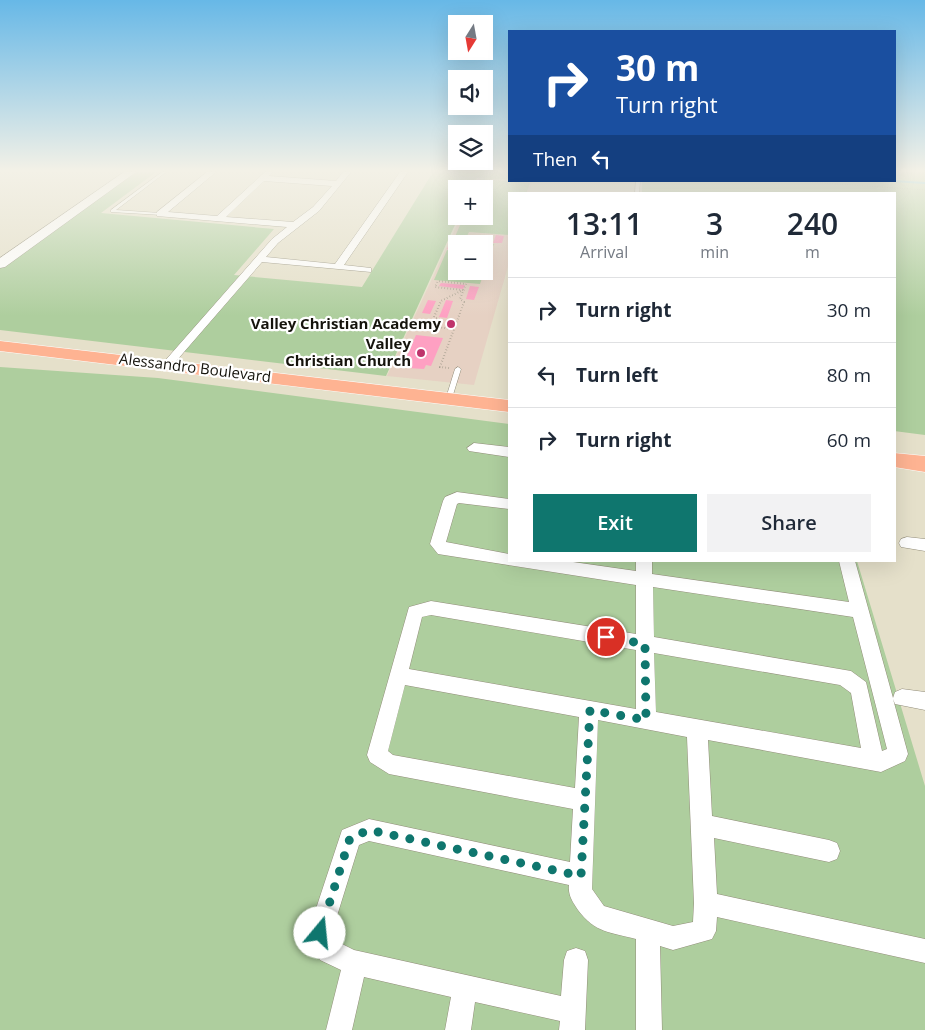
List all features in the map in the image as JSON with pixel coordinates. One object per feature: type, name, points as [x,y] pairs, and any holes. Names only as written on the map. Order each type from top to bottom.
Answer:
[{"type":"main road","points":[[0,251],[45,220]]},
{"type":"main road","points":[[0,264],[63,220]]},
{"type":"main road","name":"Alessandro Boulevard","points":[[0,346],[508,406]]},
{"type":"main road","points":[[896,447],[925,451]]},
{"type":"main road","points":[[896,460],[925,464]]},
{"type":"street","points":[[232,220],[293,225]]},
{"type":"street","points":[[167,365],[259,259],[300,220]]},
{"type":"street","points":[[338,267],[371,220]]},
{"type":"street","points":[[259,259],[368,270]]},
{"type":"street","points":[[474,448],[508,452]]},
{"type":"street","points":[[508,504],[457,497],[450,501],[438,544],[444,550],[508,560]]},
{"type":"street","points":[[907,543],[925,546]]},
{"type":"street","points":[[527,562],[860,610]]},
{"type":"street","points":[[644,562],[646,720]]},
{"type":"street","points":[[398,675],[881,762],[898,754],[847,562]]},
{"type":"street","points":[[585,801],[389,764],[377,755],[415,612],[431,608],[844,676],[859,688],[874,761]]},
{"type":"street","points":[[902,698],[925,701]]},
{"type":"street","points":[[590,710],[580,893],[597,916],[673,938],[704,931],[706,903],[697,729]]},
{"type":"street","points":[[702,825],[829,851]]},
{"type":"street","points":[[576,960],[573,1020],[465,987],[356,963],[329,951],[320,933],[350,838],[369,830],[581,876]]},
{"type":"street","points":[[706,903],[925,951]]},
{"type":"street","points":[[648,931],[649,1030]]},
{"type":"street","points":[[339,1030],[356,963]]},
{"type":"street","points":[[458,1030],[465,987]]},
{"type":"lane","points":[[448,398],[458,369]]},
{"type":"path","points":[[458,369],[440,367],[464,302],[460,298],[464,290],[466,284],[438,281],[435,287],[464,290]]},
{"type":"path","points":[[454,329],[436,328],[440,320],[434,317],[441,300],[464,290]]},
{"type":"shaded area","name":"Valley Christian Academy","points":[[493,220],[508,220],[508,266],[474,385],[387,376],[448,244],[448,280],[493,280],[493,235],[452,235],[457,225],[493,225]]},
{"type":"green space","points":[[68,220],[177,220],[274,229],[234,275],[362,287],[403,220],[448,220],[448,225],[455,225],[450,235],[448,235],[448,240],[386,376],[0,330],[0,267]]},
{"type":"green space","points":[[493,220],[508,220],[508,235],[469,232],[468,235],[456,235],[460,225],[493,225]]},
{"type":"green space","points":[[896,220],[925,220],[925,435],[896,431]]},
{"type":"green space","points":[[447,250],[448,280],[481,280],[480,284],[434,280]]},
{"type":"green space","points":[[0,367],[158,378],[508,424],[508,562],[857,562],[925,786],[925,1030],[0,1030]]},
{"type":"building","points":[[496,235],[504,236],[502,243],[493,243]]},
{"type":"building","points":[[441,283],[465,285],[463,289],[439,286]]},
{"type":"building","points":[[470,286],[479,287],[474,300],[466,299]]},
{"type":"building","points":[[428,300],[436,301],[430,314],[422,313]]},
{"type":"building","points":[[446,300],[453,301],[447,318],[439,317]]},
{"type":"building","points":[[416,335],[443,338],[431,366],[426,365],[424,369],[408,368],[410,363],[404,363]]},
{"type":"place","name":"Valley Christian Academy","points":[[451,324]]},
{"type":"place","name":"Valley Christian Church","points":[[421,353]]},
{"type":"route","points":[[320,933],[350,838],[369,830],[581,876],[590,710],[646,720],[645,644],[606,637]]}]
